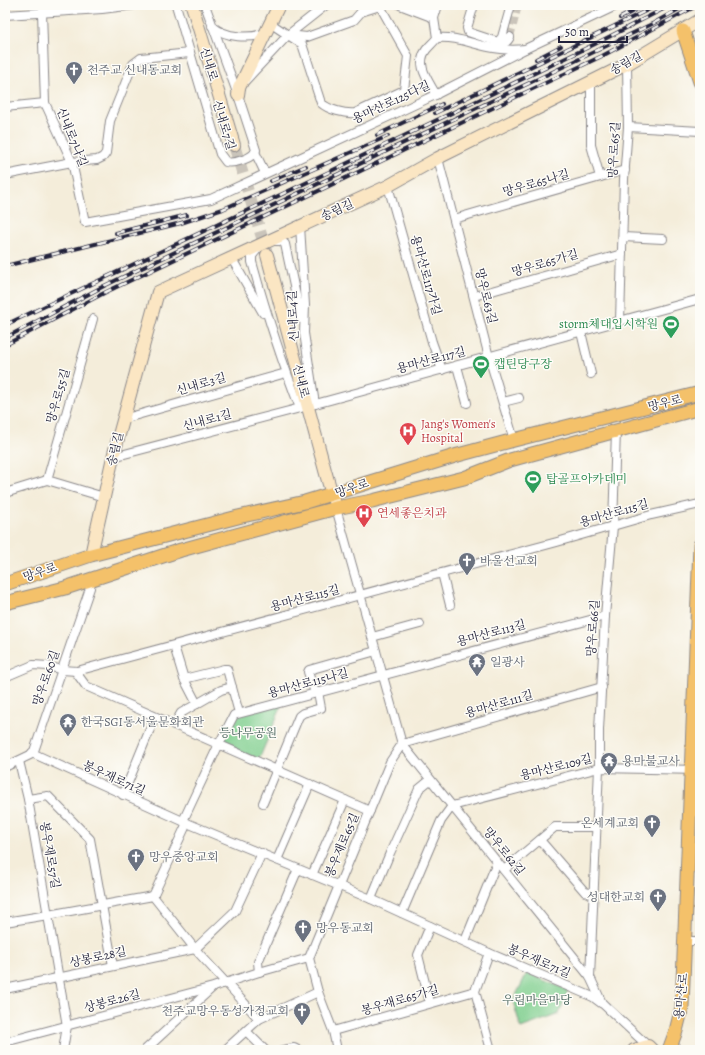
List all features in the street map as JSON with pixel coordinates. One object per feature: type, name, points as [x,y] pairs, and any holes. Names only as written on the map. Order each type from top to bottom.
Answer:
[{"type":"main road","points":[[683,31],[700,82]]},
{"type":"main road","name":"망우로","points":[[5,584],[91,555],[238,517],[332,495],[374,480],[514,440],[700,393]]},
{"type":"main road","name":"망우로","points":[[5,603],[91,580],[181,550],[336,508],[372,501],[464,478],[510,460],[700,408]]},
{"type":"main road","name":"용마산로","points":[[669,1050],[676,1031],[682,1007],[696,770],[700,545]]},
{"type":"street","points":[[5,15],[104,9],[135,5]]},
{"type":"street","name":"신내로7길","points":[[176,5],[220,154],[222,159],[226,162],[233,162],[253,155],[256,152],[256,147],[239,91],[212,26],[205,5]]},
{"type":"street","name":"신내로","points":[[192,5],[234,146]]},
{"type":"street","points":[[239,91],[279,5]]},
{"type":"street","points":[[239,91],[288,35],[326,5]]},
{"type":"street","points":[[400,5],[434,18]]},
{"type":"street","points":[[407,5],[429,14],[431,5]]},
{"type":"street","points":[[437,38],[434,18],[438,5]]},
{"type":"street","points":[[474,5],[467,28],[468,32],[504,43],[508,42],[510,37]]},
{"type":"street","points":[[498,42],[502,37],[511,5]]},
{"type":"street","name":"용마산로125다길","points":[[85,222],[211,199],[436,95],[525,49],[618,5]]},
{"type":"street","points":[[268,28],[288,35],[307,37],[354,20],[360,12],[380,6],[408,56],[404,90],[349,114],[325,107],[321,103],[302,44],[288,35]]},
{"type":"street","name":"신내로7나길","points":[[42,12],[45,103],[72,162],[85,222]]},
{"type":"street","name":"송림길","points":[[91,555],[113,457],[158,292],[232,259],[266,247],[300,226],[388,186],[438,158],[627,64],[700,20]]},
{"type":"street","points":[[212,26],[225,33],[244,37],[257,36],[268,28]]},
{"type":"street","points":[[436,95],[421,67],[421,62],[426,49],[437,38],[458,38],[493,48],[509,50],[525,49]]},
{"type":"street","points":[[5,175],[72,162],[97,160],[103,157],[106,153],[110,121],[133,64],[141,58],[190,53]]},
{"type":"street","name":"망우로65길","points":[[620,321],[625,170],[628,127],[627,64]]},
{"type":"street","points":[[591,82],[591,145],[600,177]]},
{"type":"street","points":[[5,107],[45,103]]},
{"type":"street","points":[[628,127],[700,131]]},
{"type":"street","points":[[256,152],[265,173]]},
{"type":"street","name":"망우로63길","points":[[438,158],[489,357],[514,440]]},
{"type":"street","name":"망우로65나길","points":[[454,219],[625,170]]},
{"type":"street","name":"용마산로117가길","points":[[388,186],[432,342],[442,370]]},
{"type":"street","name":"신내로4길","points":[[300,226],[305,304],[304,333],[308,406]]},
{"type":"street","points":[[623,237],[663,238]]},
{"type":"street","points":[[304,333],[285,244],[281,241],[266,247],[252,256],[251,261],[270,326],[286,373],[308,406]]},
{"type":"street","name":"신내로","points":[[266,247],[336,508]]},
{"type":"street","name":"망우로65가길","points":[[474,296],[622,254]]},
{"type":"street","points":[[232,259],[270,326]]},
{"type":"street","name":"용마산로117길","points":[[308,406],[700,299]]},
{"type":"street","name":"망우로55길","points":[[47,480],[93,319]]},
{"type":"street","points":[[581,332],[591,374]]},
{"type":"street","points":[[457,366],[467,404]]},
{"type":"street","name":"신내로3길","points":[[123,419],[286,373]]},
{"type":"street","points":[[503,402],[519,398]]},
{"type":"street","name":"신내로1길","points":[[113,457],[308,406]]},
{"type":"street","name":"망우로66길","points":[[590,977],[605,616],[613,526],[616,430]]},
{"type":"street","points":[[5,493],[47,480],[104,497]]},
{"type":"street","name":"용마산로115길","points":[[5,677],[32,665],[48,666],[62,670],[75,671],[174,646],[613,526],[700,504]]},
{"type":"street","name":"망우로62길","points":[[336,508],[402,744],[590,977],[602,1003],[650,1048]]},
{"type":"street","points":[[442,573],[450,605]]},
{"type":"street","name":"망우로60길","points":[[32,753],[90,588],[91,580]]},
{"type":"street","name":"용마산로113길","points":[[382,675],[605,616]]},
{"type":"street","points":[[372,637],[420,624]]},
{"type":"street","points":[[174,646],[184,679],[197,704]]},
{"type":"street","points":[[263,803],[300,716],[303,713],[321,708],[308,671],[376,651]]},
{"type":"street","points":[[153,896],[219,744],[234,715],[239,714],[227,670],[225,669],[184,679]]},
{"type":"street","points":[[75,671],[86,686],[370,811]]},
{"type":"street","name":"용마산로115나길","points":[[239,714],[382,675]]},
{"type":"street","points":[[174,725],[181,713],[221,690],[232,687]]},
{"type":"street","name":"용마산로111길","points":[[402,744],[602,687]]},
{"type":"street","points":[[123,795],[156,717]]},
{"type":"street","name":"봉우재로65길","points":[[309,958],[390,762],[402,744]]},
{"type":"street","points":[[5,767],[32,753]]},
{"type":"street","name":"봉우재로71길","points":[[32,753],[185,822],[371,899],[490,953],[593,997],[602,1003]]},
{"type":"street","name":"봉우재로57길","points":[[19,761],[28,799],[60,978],[67,1026],[63,1050]]},
{"type":"street","name":"용마산로109길","points":[[452,806],[599,768],[696,770]]},
{"type":"street","points":[[371,899],[419,789],[430,780]]},
{"type":"street","points":[[277,860],[310,784]]},
{"type":"street","name":"봉우재로57길","points":[[28,799],[48,796],[90,839],[113,966]]},
{"type":"street","points":[[312,875],[344,800]]},
{"type":"street","points":[[402,913],[441,821],[452,806]]},
{"type":"street","points":[[504,870],[557,826],[596,827]]},
{"type":"street","points":[[540,840],[585,892],[594,894]]},
{"type":"street","points":[[196,949],[235,911],[262,853]]},
{"type":"street","points":[[465,941],[497,862]]},
{"type":"street","points":[[298,869],[258,962],[259,972],[309,958],[318,992],[333,1031],[337,1050]]},
{"type":"street","points":[[5,922],[153,896]]},
{"type":"street","points":[[153,896],[196,949],[259,1019]]},
{"type":"street","points":[[430,926],[418,955],[430,1004]]},
{"type":"street","points":[[685,941],[700,941]]},
{"type":"street","name":"상봉로28길","points":[[5,989],[196,949]]},
{"type":"street","points":[[490,953],[475,991],[491,1050]]},
{"type":"street","name":"상봉로26길","points":[[5,1042],[213,988],[259,972]]},
{"type":"street","points":[[145,1050],[213,988]]},
{"type":"street","name":"봉우재로65가길","points":[[333,1031],[475,991]]},
{"type":"street","points":[[225,1050],[259,1019],[318,992]]},
{"type":"street","points":[[246,1031],[264,1050]]},
{"type":"street","points":[[283,1050],[294,1048],[298,1050]]},
{"type":"street","points":[[634,1050],[650,1048]]},
{"type":"green space","name":"등나무공원","points":[[283,702],[258,762],[219,744],[234,715]]},
{"type":"green space","name":"우림마을마당","points":[[527,973],[568,990],[559,1014],[521,1028],[513,1001]]},
{"type":"tunnel","points":[[510,37],[518,5]]},
{"type":"tunnel","points":[[234,145],[267,254]]},
{"type":"railway","points":[[620,18],[645,5]]},
{"type":"railway","points":[[435,113],[658,5]]},
{"type":"railway","points":[[5,325],[331,171],[595,44],[671,5]]},
{"type":"railway","points":[[5,338],[104,286],[654,23],[686,5]]},
{"type":"railway","points":[[5,345],[106,292],[602,56],[698,5]]},
{"type":"railway","points":[[536,59],[561,46]]},
{"type":"railway","points":[[377,135],[442,104]]},
{"type":"railway","points":[[5,266],[181,223],[223,209],[388,136]]},
{"type":"railway","points":[[271,181],[306,166]]},
{"type":"railway","points":[[116,233],[187,215]]},
{"type":"place","name":"천주교 신내동교회","points":[[74,85]]},
{"type":"place","name":"storm체대입시학원","points":[[671,339]]},
{"type":"place","name":"캡틴당구장","points":[[481,379]]},
{"type":"place","name":"Jang's Women's Hospital","points":[[408,446]]},
{"type":"place","name":"탑골프아카데미","points":[[533,494]]},
{"type":"place","name":"연세좋은치과","points":[[364,528]]},
{"type":"place","name":"바울선교회","points":[[467,576]]},
{"type":"place","name":"일광사","points":[[477,677]]},
{"type":"place","name":"한국SGI동서울문화회관","points":[[68,737]]},
{"type":"place","name":"용마불교사","points":[[609,776]]},
{"type":"place","name":"온세계교회","points":[[652,838]]},
{"type":"place","name":"망우중앙교회","points":[[136,872]]},
{"type":"place","name":"성대한교회","points":[[658,912]]},
{"type":"place","name":"망우동교회","points":[[303,943]]},
{"type":"place","name":"천주교망우동성가정교회","points":[[302,1026]]}]
